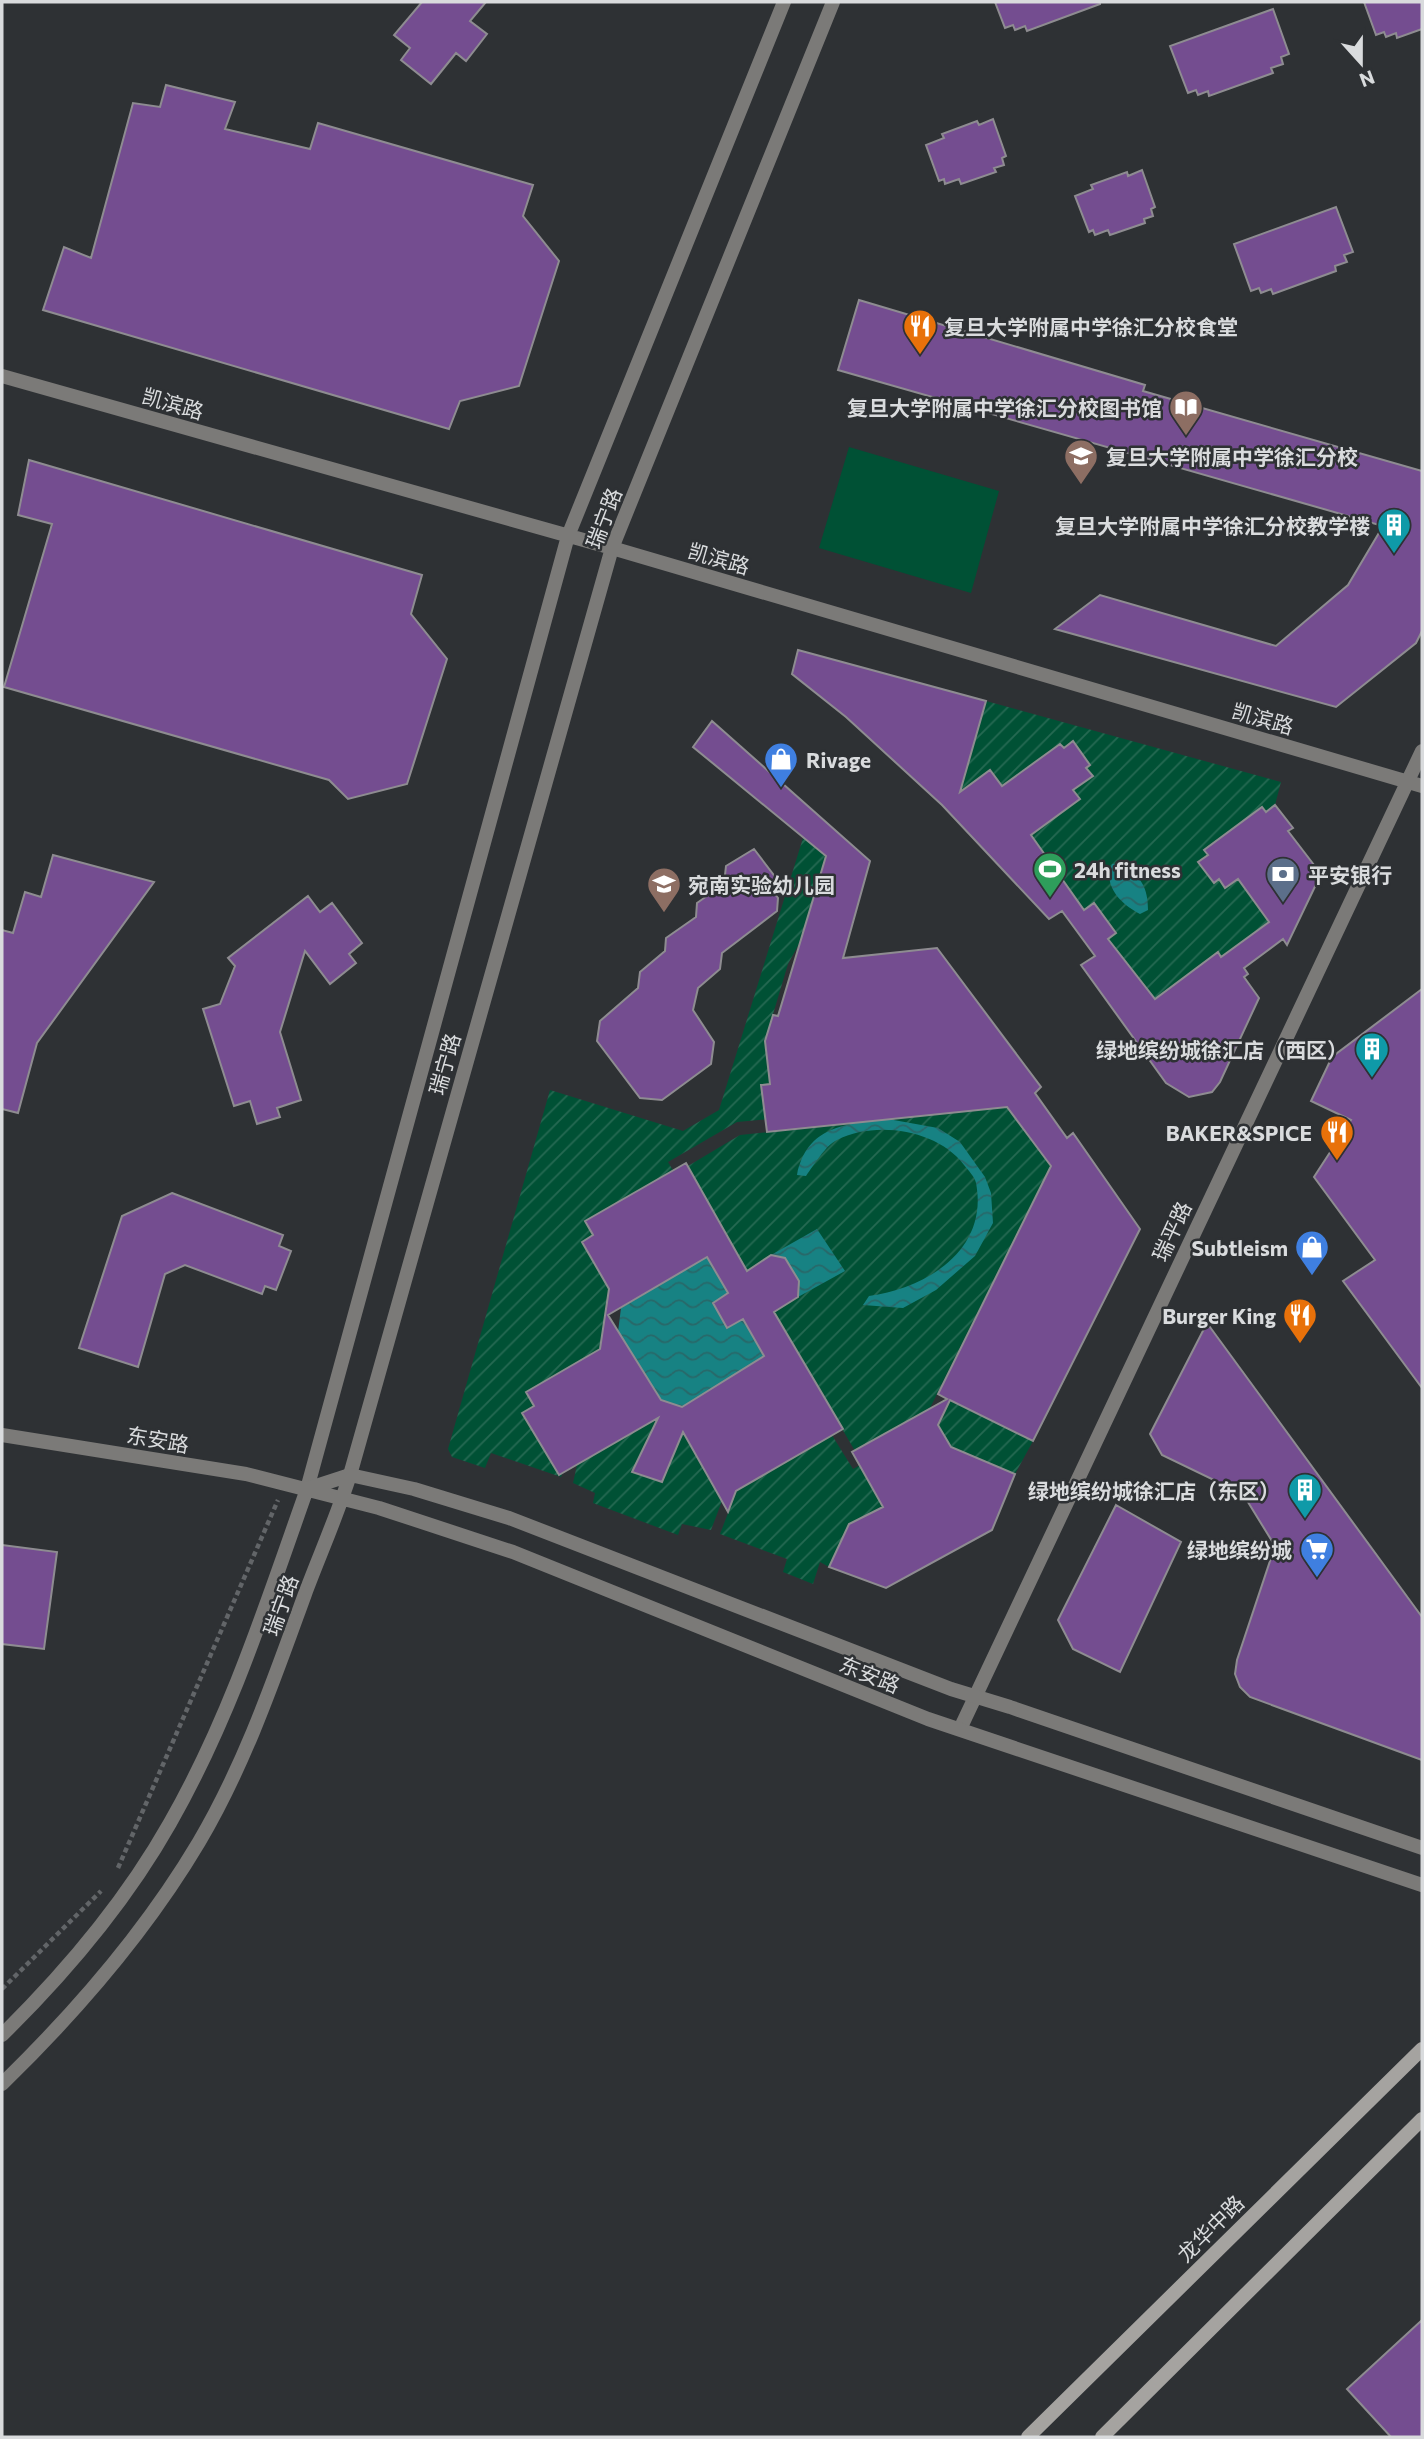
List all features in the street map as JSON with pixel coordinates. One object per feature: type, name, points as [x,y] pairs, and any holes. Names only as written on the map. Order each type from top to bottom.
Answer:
[{"type":"main road","name":"龙华中路","points":[[1028,2437],[1422,2049]]},
{"type":"main road","points":[[1102,2437],[1422,2119]]},
{"type":"street","name":"瑞宁路","points":[[2,2035],[52,1983],[133,1882],[170,1823],[209,1747],[243,1670],[307,1489],[568,536],[784,2]]},
{"type":"street","name":"瑞宁路","points":[[2,2084],[78,2007],[121,1956],[199,1842],[249,1742],[350,1475],[612,548],[833,2]]},
{"type":"street","name":"凯滨路","points":[[2,376],[612,548],[1422,786]]},
{"type":"street","name":"瑞平路","points":[[960,1729],[1422,751]]},
{"type":"street","name":"东安路","points":[[2,1435],[285,1483],[379,1508],[513,1552],[928,1719],[1422,1885]]},
{"type":"street","points":[[307,1489],[350,1475]]},
{"type":"street","name":"东安路","points":[[350,1475],[414,1489],[509,1518],[974,1696],[1422,1848]]},
{"type":"path","points":[[113,1880],[285,1483]]},
{"type":"path","points":[[2,1989],[103,1890]]},
{"type":"green space","points":[[849,447],[999,491],[971,593],[819,548]]},
{"type":"green space","points":[[986,701],[1281,782],[1275,805],[1266,812],[1262,807],[1204,849],[1208,855],[1198,862],[1213,882],[1219,879],[1225,888],[1238,879],[1269,922],[1221,957],[1217,953],[1160,995],[1159,1004],[1112,944],[1095,956],[1091,951],[1116,932],[1094,903],[1069,921],[1064,909],[1077,900],[1023,825],[1093,776],[1086,768],[1090,764],[1073,742],[1064,748],[1060,744],[1002,786],[990,770],[941,805],[931,795],[967,769]]},
{"type":"green space","points":[[803,838],[826,856],[800,942],[788,964],[765,1041],[770,1084],[761,1085],[763,1103],[783,1101],[790,1117],[737,1122],[668,1162],[701,1217],[593,1235],[582,1242],[605,1281],[616,1275],[607,1302],[602,1336],[617,1353],[522,1413],[568,1461],[561,1477],[491,1453],[485,1468],[452,1457],[448,1449],[550,1090],[683,1131],[719,1110]]},
{"type":"green space","points":[[1007,1107],[1051,1166],[930,1408],[855,1451],[791,1341],[757,1322],[798,1298],[799,1281],[772,1255],[736,1277],[688,1166],[740,1135]]},
{"type":"green space","points":[[966,1365],[970,1410],[1033,1441],[1015,1474],[966,1453],[921,1466]]},
{"type":"green space","points":[[658,1418],[633,1472],[662,1482],[683,1432],[722,1501],[711,1530],[682,1524],[678,1535],[593,1503],[595,1493],[573,1483],[577,1465]]},
{"type":"green space","points":[[825,1424],[853,1469],[881,1454],[883,1506],[849,1524],[829,1567],[820,1562],[813,1584],[783,1572],[787,1559],[720,1534],[735,1495],[726,1481],[747,1485],[822,1441]]},
{"type":"water","points":[[1122,863],[1139,878],[1145,889],[1148,910],[1140,914],[1121,900],[1112,887],[1112,864]]},
{"type":"water","points":[[888,1119],[938,1128],[960,1142],[985,1177],[991,1193],[993,1223],[975,1256],[936,1290],[903,1308],[863,1305],[869,1296],[891,1292],[932,1274],[949,1262],[963,1246],[973,1228],[978,1207],[976,1183],[969,1171],[953,1153],[923,1136],[887,1130],[853,1134],[837,1140],[824,1151],[806,1176],[797,1175],[809,1146],[819,1137],[843,1126]]},
{"type":"water","points":[[817,1229],[845,1271],[798,1297],[799,1281],[771,1255]]},
{"type":"water","points":[[707,1257],[728,1293],[713,1303],[727,1328],[743,1319],[764,1356],[682,1407],[661,1400],[618,1332],[621,1308]]},
{"type":"building","points":[[422,2],[486,2],[470,21],[487,34],[466,61],[456,53],[431,84],[401,60],[410,48],[394,35]]},
{"type":"building","points":[[995,2],[1100,4],[1027,31],[1025,26],[1015,30],[1013,25],[1005,28]]},
{"type":"building","points":[[1364,2],[1422,2],[1422,29],[1397,38],[1396,33],[1386,37],[1384,32],[1376,35]]},
{"type":"building","points":[[1273,9],[1289,54],[1281,57],[1283,64],[1271,68],[1273,73],[1209,96],[1208,91],[1198,95],[1196,90],[1188,93],[1170,46]]},
{"type":"building","points":[[166,85],[235,102],[225,129],[310,149],[318,123],[533,185],[523,216],[559,261],[519,386],[460,401],[449,429],[43,310],[64,247],[91,258],[133,103],[160,107]]},
{"type":"building","points":[[993,119],[1006,156],[1002,158],[1004,165],[994,168],[996,172],[961,184],[959,179],[945,184],[944,179],[939,181],[926,145],[944,138],[942,134],[977,121],[979,125]]},
{"type":"building","points":[[1142,170],[1155,207],[1151,209],[1153,216],[1144,219],[1145,223],[1110,235],[1108,230],[1095,235],[1093,230],[1089,232],[1075,196],[1093,189],[1091,185],[1127,172],[1128,176]]},
{"type":"building","points":[[1336,207],[1353,252],[1344,255],[1347,262],[1335,266],[1336,271],[1273,294],[1271,289],[1261,293],[1259,288],[1251,291],[1234,244]]},
{"type":"building","points":[[859,300],[1145,385],[1143,391],[1422,471],[1422,631],[1416,643],[1336,707],[1055,629],[1100,595],[1276,646],[1348,585],[1383,526],[838,370]]},
{"type":"building","points":[[29,460],[422,575],[411,614],[447,659],[407,784],[348,799],[329,780],[4,687],[52,524],[18,515]]},
{"type":"building","points":[[798,650],[986,701],[960,792],[990,770],[1002,786],[1060,744],[1064,748],[1073,741],[1090,765],[1086,768],[1093,776],[1073,790],[1080,799],[1031,835],[1084,910],[1094,903],[1116,933],[1108,939],[1155,999],[1218,952],[1221,957],[1269,922],[1238,879],[1225,888],[1219,879],[1214,883],[1198,862],[1208,855],[1204,850],[1262,807],[1266,812],[1275,805],[1293,828],[1288,831],[1321,874],[1287,945],[1283,939],[1244,968],[1248,974],[1244,977],[1259,998],[1220,1082],[1212,1092],[1189,1097],[1166,1083],[1081,965],[1095,956],[1062,911],[1049,919],[942,805],[846,717],[792,674]]},
{"type":"building","points":[[712,721],[870,861],[843,958],[937,948],[1041,1087],[1035,1093],[1067,1138],[1073,1133],[1140,1229],[1033,1441],[950,1400],[938,1425],[951,1447],[1015,1474],[992,1530],[886,1588],[829,1567],[849,1524],[883,1507],[852,1452],[947,1399],[938,1394],[1051,1166],[1007,1107],[767,1132],[761,1085],[770,1084],[765,1041],[773,1015],[778,1016],[826,856],[693,747]]},
{"type":"building","points":[[754,849],[776,878],[772,890],[778,898],[777,911],[722,953],[720,969],[698,988],[693,1010],[714,1042],[711,1064],[662,1100],[640,1098],[597,1041],[600,1021],[638,988],[640,972],[665,951],[666,938],[696,917],[697,903],[724,884],[726,866]]},
{"type":"building","points":[[53,855],[154,882],[37,1043],[18,1113],[2,1109],[2,930],[13,933],[25,892],[41,897]]},
{"type":"building","points":[[308,896],[320,912],[332,903],[362,943],[349,954],[356,963],[330,984],[305,951],[280,1032],[301,1100],[277,1108],[280,1117],[257,1124],[250,1101],[234,1106],[203,1009],[220,1004],[235,966],[228,958]]},
{"type":"building","points":[[1422,989],[1422,1388],[1343,1281],[1375,1260],[1314,1177],[1351,1120],[1311,1101],[1332,1057]]},
{"type":"building","points":[[686,1163],[747,1271],[771,1255],[785,1258],[799,1281],[798,1297],[774,1312],[843,1429],[736,1491],[728,1512],[683,1432],[662,1482],[632,1472],[658,1418],[559,1475],[522,1413],[534,1406],[526,1392],[600,1349],[609,1289],[582,1242],[593,1235],[585,1221]],"holes":[[[707,1257],[728,1293],[713,1303],[727,1328],[743,1319],[764,1356],[682,1407],[661,1400],[608,1315]]]},
{"type":"building","points":[[172,1193],[283,1235],[279,1246],[291,1251],[276,1290],[265,1286],[262,1294],[185,1265],[165,1274],[138,1367],[79,1348],[122,1216]]},
{"type":"building","name":"绿地缤纷城徐汇店（东区）","points":[[1207,1323],[1422,1617],[1422,1760],[1250,1697],[1240,1687],[1235,1674],[1237,1660],[1275,1546],[1243,1494],[1162,1455],[1150,1434]]},
{"type":"building","points":[[1116,1505],[1181,1542],[1120,1672],[1073,1649],[1058,1620]]},
{"type":"building","points":[[2,1545],[57,1552],[44,1649],[2,1644]]},
{"type":"building","points":[[1422,2320],[1422,2437],[1391,2437],[1347,2389]]},
{"type":"place","name":"复旦大学附属中学徐汇分校食堂","points":[[920,356]]},
{"type":"place","name":"复旦大学附属中学徐汇分校图书馆","points":[[1186,437]]},
{"type":"place","name":"复旦大学附属中学徐汇分校","points":[[1081,486]]},
{"type":"place","name":"复旦大学附属中学徐汇分校教学楼","points":[[1394,555]]},
{"type":"place","name":"Rivage","points":[[781,789]]},
{"type":"place","name":"24h fitness","points":[[1050,899]]},
{"type":"place","name":"平安银行","points":[[1283,904]]},
{"type":"place","name":"宛南实验幼儿园","points":[[664,914]]},
{"type":"place","name":"绿地缤纷城徐汇店（西区）","points":[[1372,1079]]},
{"type":"place","name":"BAKER&SPICE","points":[[1337,1162]]},
{"type":"place","name":"Subtleism","points":[[1312,1277]]},
{"type":"place","name":"Burger King","points":[[1300,1345]]},
{"type":"place","name":"绿地缤纷城徐汇店（东区）","points":[[1305,1520]]},
{"type":"place","name":"绿地缤纷城","points":[[1317,1579]]}]
